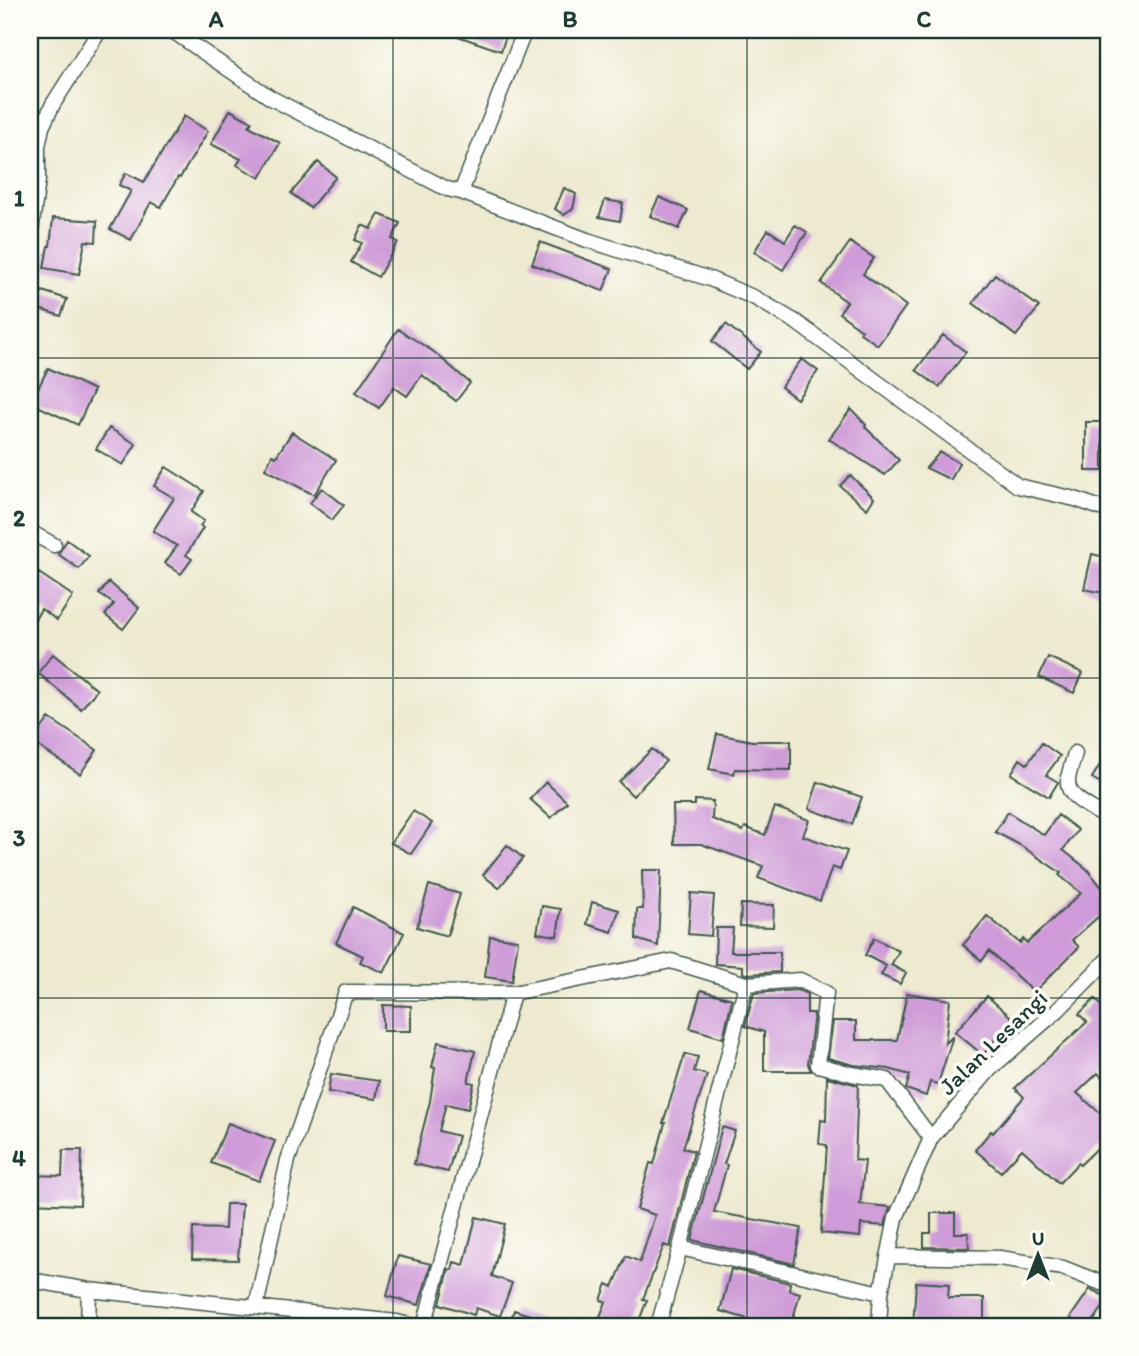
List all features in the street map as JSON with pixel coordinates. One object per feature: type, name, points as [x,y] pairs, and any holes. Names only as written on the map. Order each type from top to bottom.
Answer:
[{"type":"street","points":[[30,239],[38,180],[37,146],[42,127],[53,104],[100,30]]},
{"type":"street","points":[[171,30],[271,98],[447,190],[461,192],[587,240],[710,279],[755,298],[805,329],[1018,486],[1109,510]]},
{"type":"street","points":[[461,192],[525,30]]},
{"type":"street","points":[[30,531],[54,545]]},
{"type":"street","points":[[1075,753],[1068,776],[1069,791],[1073,797],[1088,804],[1109,821]]},
{"type":"street","name":"Jalan Lesangi","points":[[878,1326],[881,1293],[896,1218],[931,1138],[992,1067],[1057,1011],[1109,958]]},
{"type":"street","points":[[256,1307],[288,1160],[346,992],[513,993],[671,961],[746,984],[800,980],[826,993],[818,1065],[887,1080],[931,1138]]},
{"type":"street","points":[[658,1326],[746,984]]},
{"type":"street","points":[[424,1326],[513,993]]},
{"type":"street","points":[[680,1248],[881,1293]]},
{"type":"street","points":[[888,1256],[1000,1258],[1063,1268],[1109,1286]]},
{"type":"street","points":[[30,1280],[89,1290],[397,1322],[413,1326]]},
{"type":"street","points":[[89,1290],[89,1326]]},
{"type":"building","points":[[446,30],[508,30],[501,51]]},
{"type":"building","points":[[230,110],[252,122],[249,126],[280,143],[260,178],[237,165],[241,159],[211,144]]},
{"type":"building","points":[[184,116],[208,131],[180,178],[178,177],[161,207],[151,202],[131,240],[110,229],[131,191],[119,185],[126,173],[144,182]]},
{"type":"building","points":[[318,162],[336,177],[310,208],[291,193]]},
{"type":"building","points":[[564,188],[576,194],[573,209],[564,215],[555,209]]},
{"type":"building","points":[[659,197],[688,210],[679,229],[650,216]]},
{"type":"building","points":[[605,200],[623,203],[620,221],[599,217]]},
{"type":"building","points":[[379,214],[400,223],[392,239],[398,242],[378,277],[351,262],[362,243],[355,240],[362,225],[371,229]]},
{"type":"building","points":[[53,218],[97,221],[96,242],[85,241],[79,274],[44,268]]},
{"type":"building","points":[[795,225],[807,232],[783,270],[754,252],[768,230],[785,241]]},
{"type":"building","points":[[540,242],[612,269],[603,291],[532,264]]},
{"type":"building","points":[[850,242],[874,258],[863,274],[906,306],[878,345],[860,333],[862,330],[839,313],[847,302],[821,283]]},
{"type":"building","points":[[995,274],[1039,307],[1016,336],[973,303]]},
{"type":"building","points":[[42,291],[67,299],[61,316],[36,308]]},
{"type":"building","points":[[726,324],[761,352],[747,369],[712,341]]},
{"type":"building","points":[[398,329],[434,352],[470,383],[456,401],[422,375],[407,396],[394,387],[379,408],[356,392]]},
{"type":"building","points":[[943,335],[966,352],[939,387],[916,370]]},
{"type":"building","points":[[802,359],[818,371],[797,399],[781,387]]},
{"type":"building","points":[[48,368],[94,390],[78,425],[31,403]]},
{"type":"building","points":[[851,409],[865,427],[899,460],[885,475],[829,439]]},
{"type":"building","points":[[1086,422],[1103,422],[1103,471],[1086,471]]},
{"type":"building","points":[[109,428],[136,444],[123,465],[96,449]]},
{"type":"building","points":[[292,432],[336,460],[314,495],[265,469],[272,455],[276,457]]},
{"type":"building","points":[[940,452],[959,463],[951,480],[926,468]]},
{"type":"building","points":[[166,467],[204,491],[191,512],[204,521],[200,526],[203,528],[186,555],[192,559],[181,574],[165,563],[177,546],[153,531],[174,498],[154,486]]},
{"type":"building","points":[[850,475],[874,498],[867,509],[840,486]]},
{"type":"building","points":[[322,488],[344,505],[332,520],[310,503]]},
{"type":"building","points":[[67,540],[89,556],[79,569],[58,554]]},
{"type":"building","points":[[1092,554],[1109,558],[1109,594],[1084,589]]},
{"type":"building","points":[[39,573],[73,596],[57,620],[41,609],[30,628],[30,587]]},
{"type":"building","points":[[109,582],[139,608],[123,629],[105,615],[114,604],[99,594]]},
{"type":"building","points":[[53,654],[97,690],[81,709],[38,673]]},
{"type":"building","points":[[1048,657],[1083,673],[1074,693],[1039,677]]},
{"type":"building","points":[[49,718],[97,750],[80,774],[32,742]]},
{"type":"building","points":[[717,734],[752,741],[791,741],[791,770],[735,769],[734,774],[709,769]]},
{"type":"building","points":[[1042,743],[1060,756],[1046,775],[1058,782],[1049,797],[1011,774],[1020,759],[1027,764]]},
{"type":"building","points":[[652,749],[666,761],[633,796],[619,782]]},
{"type":"building","points":[[1109,750],[1109,788],[1092,778]]},
{"type":"building","points":[[546,782],[567,802],[551,818],[530,799]]},
{"type":"building","points":[[818,782],[862,797],[852,824],[809,809]]},
{"type":"building","points":[[695,800],[713,801],[712,819],[743,831],[745,827],[765,835],[775,807],[809,820],[803,836],[847,851],[840,870],[832,867],[820,901],[758,878],[763,866],[701,844],[674,844],[673,805],[695,805]]},
{"type":"building","points":[[413,811],[432,823],[411,854],[391,843]]},
{"type":"building","points":[[1008,812],[1044,835],[1058,815],[1078,830],[1063,850],[1087,869],[1109,896],[1109,930],[1098,917],[1072,940],[1079,947],[1034,992],[989,951],[982,961],[963,945],[987,916],[1020,943],[1023,939],[1027,943],[1081,893],[1059,875],[1061,873],[1020,845],[995,832]]},
{"type":"building","points":[[507,845],[523,858],[499,888],[483,875]]},
{"type":"building","points":[[642,870],[661,870],[658,946],[636,939],[637,909],[643,909]]},
{"type":"building","points":[[429,885],[460,894],[447,936],[417,927]]},
{"type":"building","points":[[691,893],[714,895],[711,936],[688,934]]},
{"type":"building","points":[[592,902],[619,910],[612,932],[587,924]]},
{"type":"building","points":[[741,904],[774,905],[773,927],[740,926]]},
{"type":"building","points":[[542,906],[561,909],[557,936],[537,933]]},
{"type":"building","points":[[353,907],[404,933],[384,973],[360,962],[363,956],[336,943]]},
{"type":"building","points":[[716,928],[733,928],[731,952],[780,952],[780,972],[747,974],[743,973],[743,966],[715,964]]},
{"type":"building","points":[[490,936],[518,940],[512,981],[485,977]]},
{"type":"building","points":[[874,938],[899,951],[891,965],[906,973],[900,984],[881,975],[886,966],[865,955]]},
{"type":"building","points":[[701,990],[732,999],[723,1038],[690,1028]]},
{"type":"building","points":[[798,990],[807,994],[807,1013],[814,1013],[808,1064],[811,1071],[764,1071],[764,1032],[745,1026],[754,993]]},
{"type":"building","points":[[907,993],[950,1000],[945,1044],[953,1036],[938,1084],[930,1082],[926,1096],[906,1089],[910,1075],[828,1058],[833,1021],[856,1021],[856,1040],[897,1040]]},
{"type":"building","points":[[987,996],[1019,1024],[1001,1043],[996,1038],[983,1055],[955,1032]]},
{"type":"building","points":[[1095,999],[1109,1013],[1109,1071],[1102,1078],[1098,1073],[1077,1093],[1109,1121],[1109,1137],[1059,1183],[1022,1149],[1001,1172],[975,1150],[1024,1097],[1015,1088],[1087,1022],[1079,1014]]},
{"type":"building","points":[[383,1005],[411,1006],[411,1031],[383,1031]]},
{"type":"building","points":[[438,1042],[475,1051],[468,1082],[474,1083],[468,1109],[446,1104],[439,1131],[458,1136],[448,1172],[414,1164],[430,1101],[435,1068],[432,1067]]},
{"type":"building","points":[[685,1054],[698,1057],[694,1071],[707,1075],[683,1148],[694,1151],[670,1247],[664,1245],[643,1299],[647,1300],[637,1326],[596,1326],[606,1302],[601,1300],[607,1284],[613,1287],[626,1256],[640,1262],[655,1215],[637,1209],[650,1163],[654,1164],[663,1123]]},
{"type":"building","points":[[331,1074],[379,1081],[376,1099],[328,1092]]},
{"type":"building","points":[[827,1077],[858,1085],[855,1160],[865,1161],[860,1204],[890,1207],[885,1226],[861,1224],[860,1237],[821,1233],[827,1145],[819,1144],[821,1120],[826,1121]]},
{"type":"building","points":[[228,1123],[275,1141],[259,1181],[211,1163]]},
{"type":"building","points":[[722,1127],[735,1131],[724,1164],[727,1165],[714,1212],[801,1228],[794,1264],[692,1240]]},
{"type":"building","points":[[63,1150],[82,1150],[80,1205],[30,1203],[30,1175],[62,1176]]},
{"type":"building","points":[[226,1204],[242,1204],[238,1260],[192,1259],[193,1228],[225,1229]]},
{"type":"building","points":[[931,1213],[955,1213],[955,1233],[968,1233],[969,1248],[924,1247],[924,1233],[931,1233]]},
{"type":"building","points":[[476,1217],[505,1224],[492,1276],[512,1283],[500,1316],[476,1308],[474,1315],[440,1304],[449,1269],[452,1270],[454,1262],[464,1265]]},
{"type":"building","points":[[398,1256],[431,1264],[419,1305],[387,1296]]},
{"type":"building","points":[[731,1269],[790,1283],[789,1290],[800,1293],[791,1326],[773,1326],[720,1311]]},
{"type":"building","points":[[916,1282],[949,1284],[948,1298],[984,1298],[984,1324],[913,1326]]},
{"type":"building","points":[[1090,1289],[1109,1298],[1090,1326],[1083,1326],[1070,1318]]},
{"type":"building","points":[[514,1310],[556,1323],[555,1326],[509,1326]]}]
